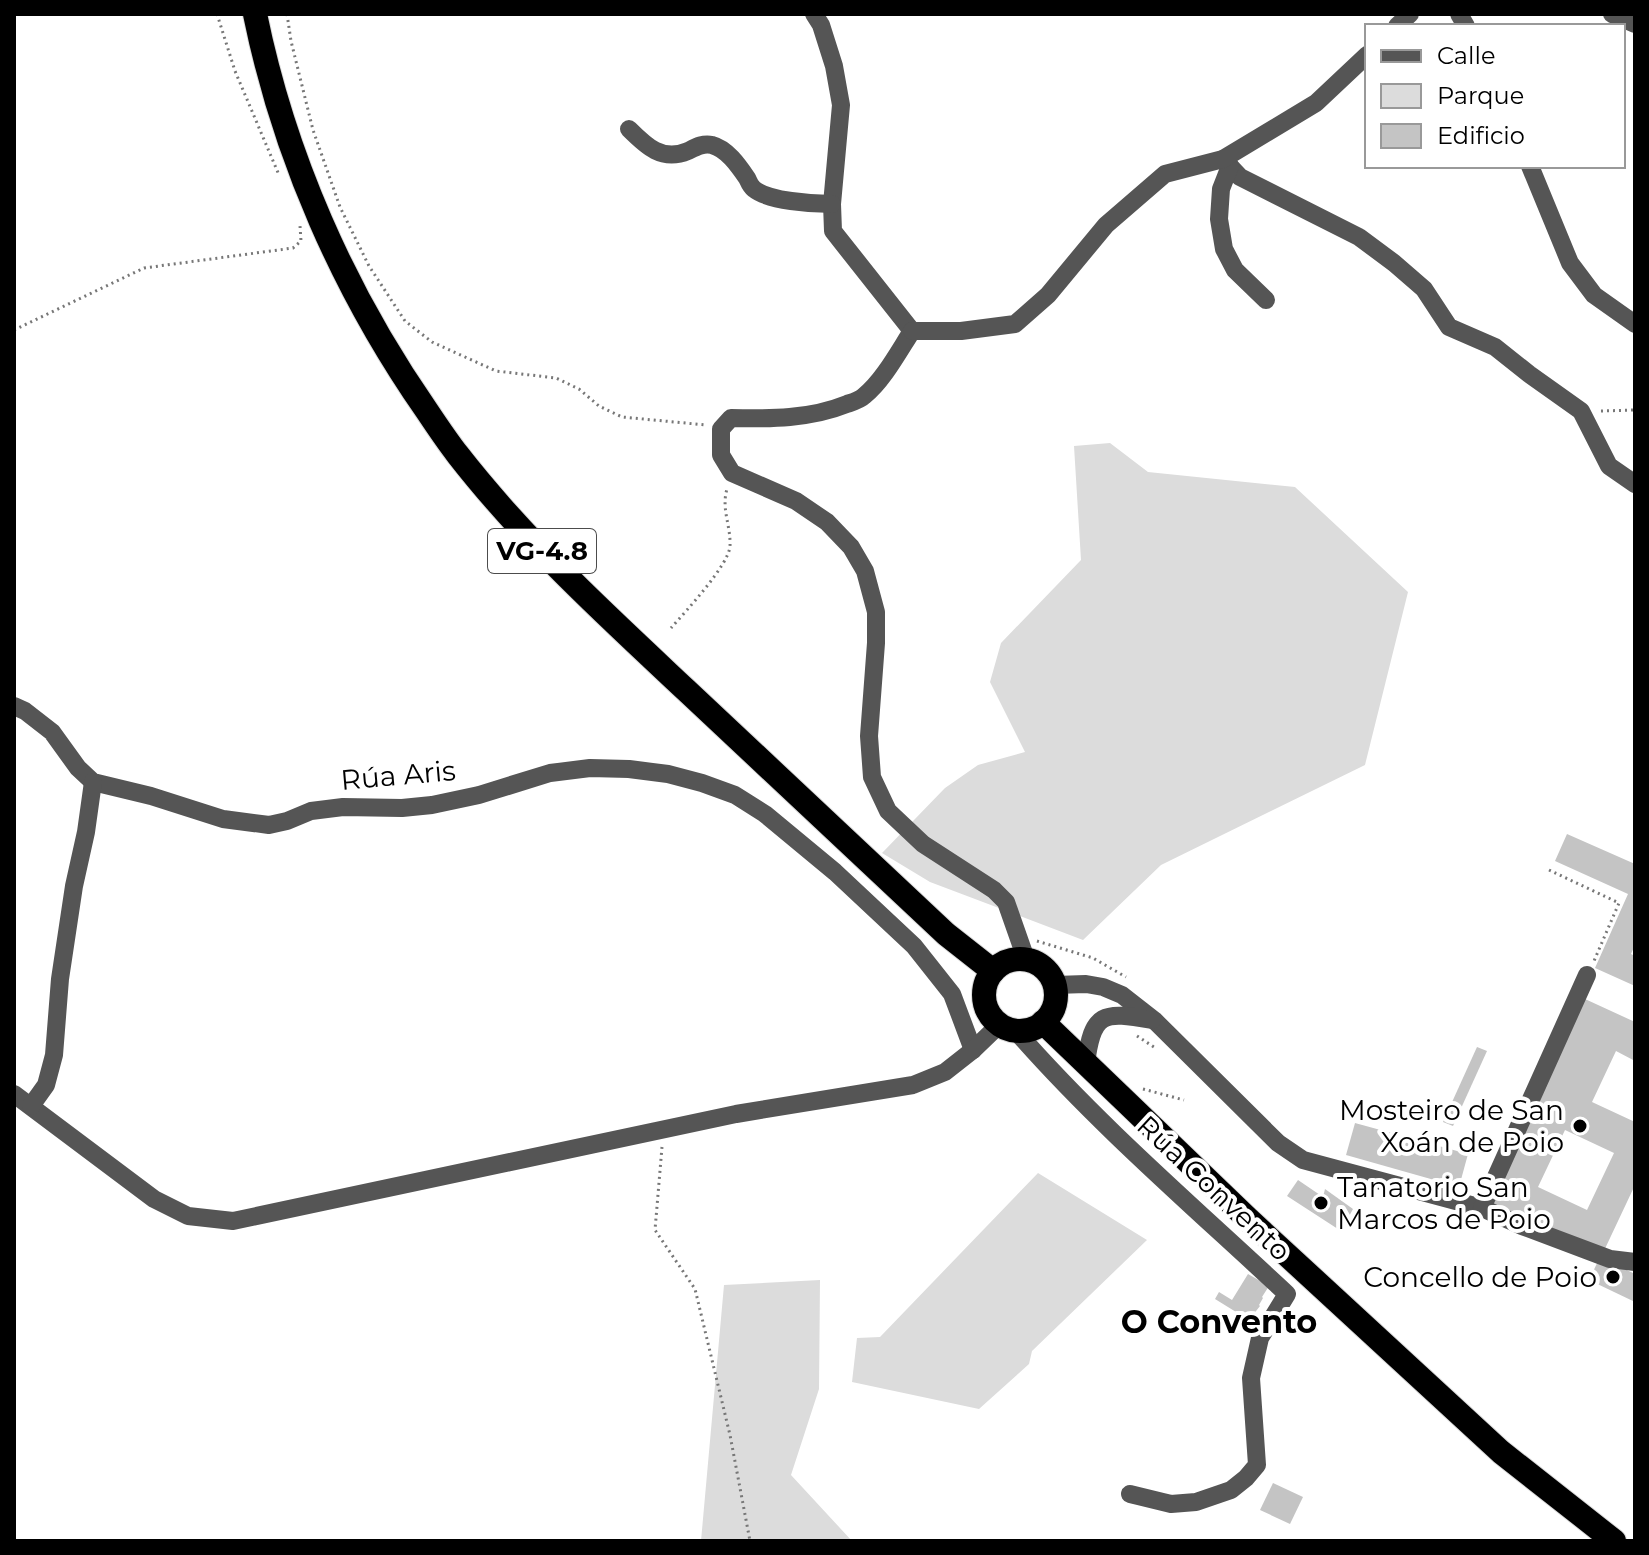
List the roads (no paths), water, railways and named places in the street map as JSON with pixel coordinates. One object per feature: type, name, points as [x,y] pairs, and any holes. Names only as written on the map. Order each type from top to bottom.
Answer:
[{"type":"highway","name":"VG-4.8","points":[[255,14],[278,108],[310,196],[350,286],[398,369],[457,455],[531,540],[659,665],[946,934],[993,971]]},
{"type":"highway","points":[[1014,959],[1026,959],[1036,962],[1051,976],[1055,985],[1055,1006],[1043,1022],[1025,1030],[1007,1027],[991,1016],[984,993],[993,971],[1014,959]]},
{"type":"highway","points":[[1043,1022],[1247,1218],[1501,1452],[1614,1541]]},
{"type":"street","points":[[814,14],[821,25],[834,66],[841,105],[832,204],[833,231],[912,331]]},
{"type":"street","points":[[1612,14],[1635,24]]},
{"type":"street","points":[[912,331],[961,331],[1015,324],[1048,295],[1106,225],[1165,174],[1227,163],[1316,103],[1365,57]]},
{"type":"street","points":[[629,129],[649,149],[663,154],[682,154],[703,144],[714,146],[735,161],[754,189],[774,198],[805,204],[832,204]]},
{"type":"street","points":[[1227,163],[1219,219],[1224,249],[1235,270],[1266,300]]},
{"type":"street","points":[[1227,163],[1240,177],[1359,237],[1424,289],[1449,327],[1495,347],[1581,411],[1609,466],[1635,484]]},
{"type":"street","points":[[1531,168],[1570,263],[1594,295],[1635,324]]},
{"type":"street","points":[[912,331],[889,368],[863,398],[830,411],[800,417],[731,418],[721,429],[721,455],[732,473],[796,501],[827,522],[851,547],[865,571],[876,612],[869,736],[872,777],[888,811],[923,844],[994,890],[1006,902],[1026,959]]},
{"type":"street","points":[[14,706],[52,732],[78,768],[93,782],[74,886],[54,1055],[46,1085],[31,1106]]},
{"type":"street","name":"Rúa Aris","points":[[93,782],[151,796],[223,819],[269,825],[311,811],[343,807],[432,805],[479,795],[550,773],[590,768],[668,774],[702,783],[735,795],[765,814],[835,872],[914,946],[952,994],[973,1050]]},
{"type":"street","points":[[1482,1208],[1587,975]]},
{"type":"street","points":[[1055,985],[1086,984],[1122,995],[1154,1020],[1278,1143],[1303,1160],[1482,1208],[1610,1259],[1635,1262]]},
{"type":"street","points":[[1086,1064],[1089,1039],[1094,1027],[1103,1019],[1114,1014],[1154,1020]]},
{"type":"street","points":[[14,1094],[154,1199],[188,1216],[233,1221],[736,1114],[913,1085],[945,1072],[1007,1027]]},
{"type":"street","name":"Rúa Convento","points":[[1007,1027],[1099,1119],[1287,1294],[1260,1338],[1251,1378],[1257,1465],[1231,1490],[1196,1502],[1171,1504],[1130,1494]]},
{"type":"place","name":"Mosteiro de San Xoán de Poio","points":[[1580,1126]]},
{"type":"place","name":"Tanatorio San Marcos de Poio","points":[[1321,1203]]},
{"type":"place","name":"Concello de Poio","points":[[1613,1277]]},
{"type":"district","name":"O Convento","points":[[1219,1321]]}]
